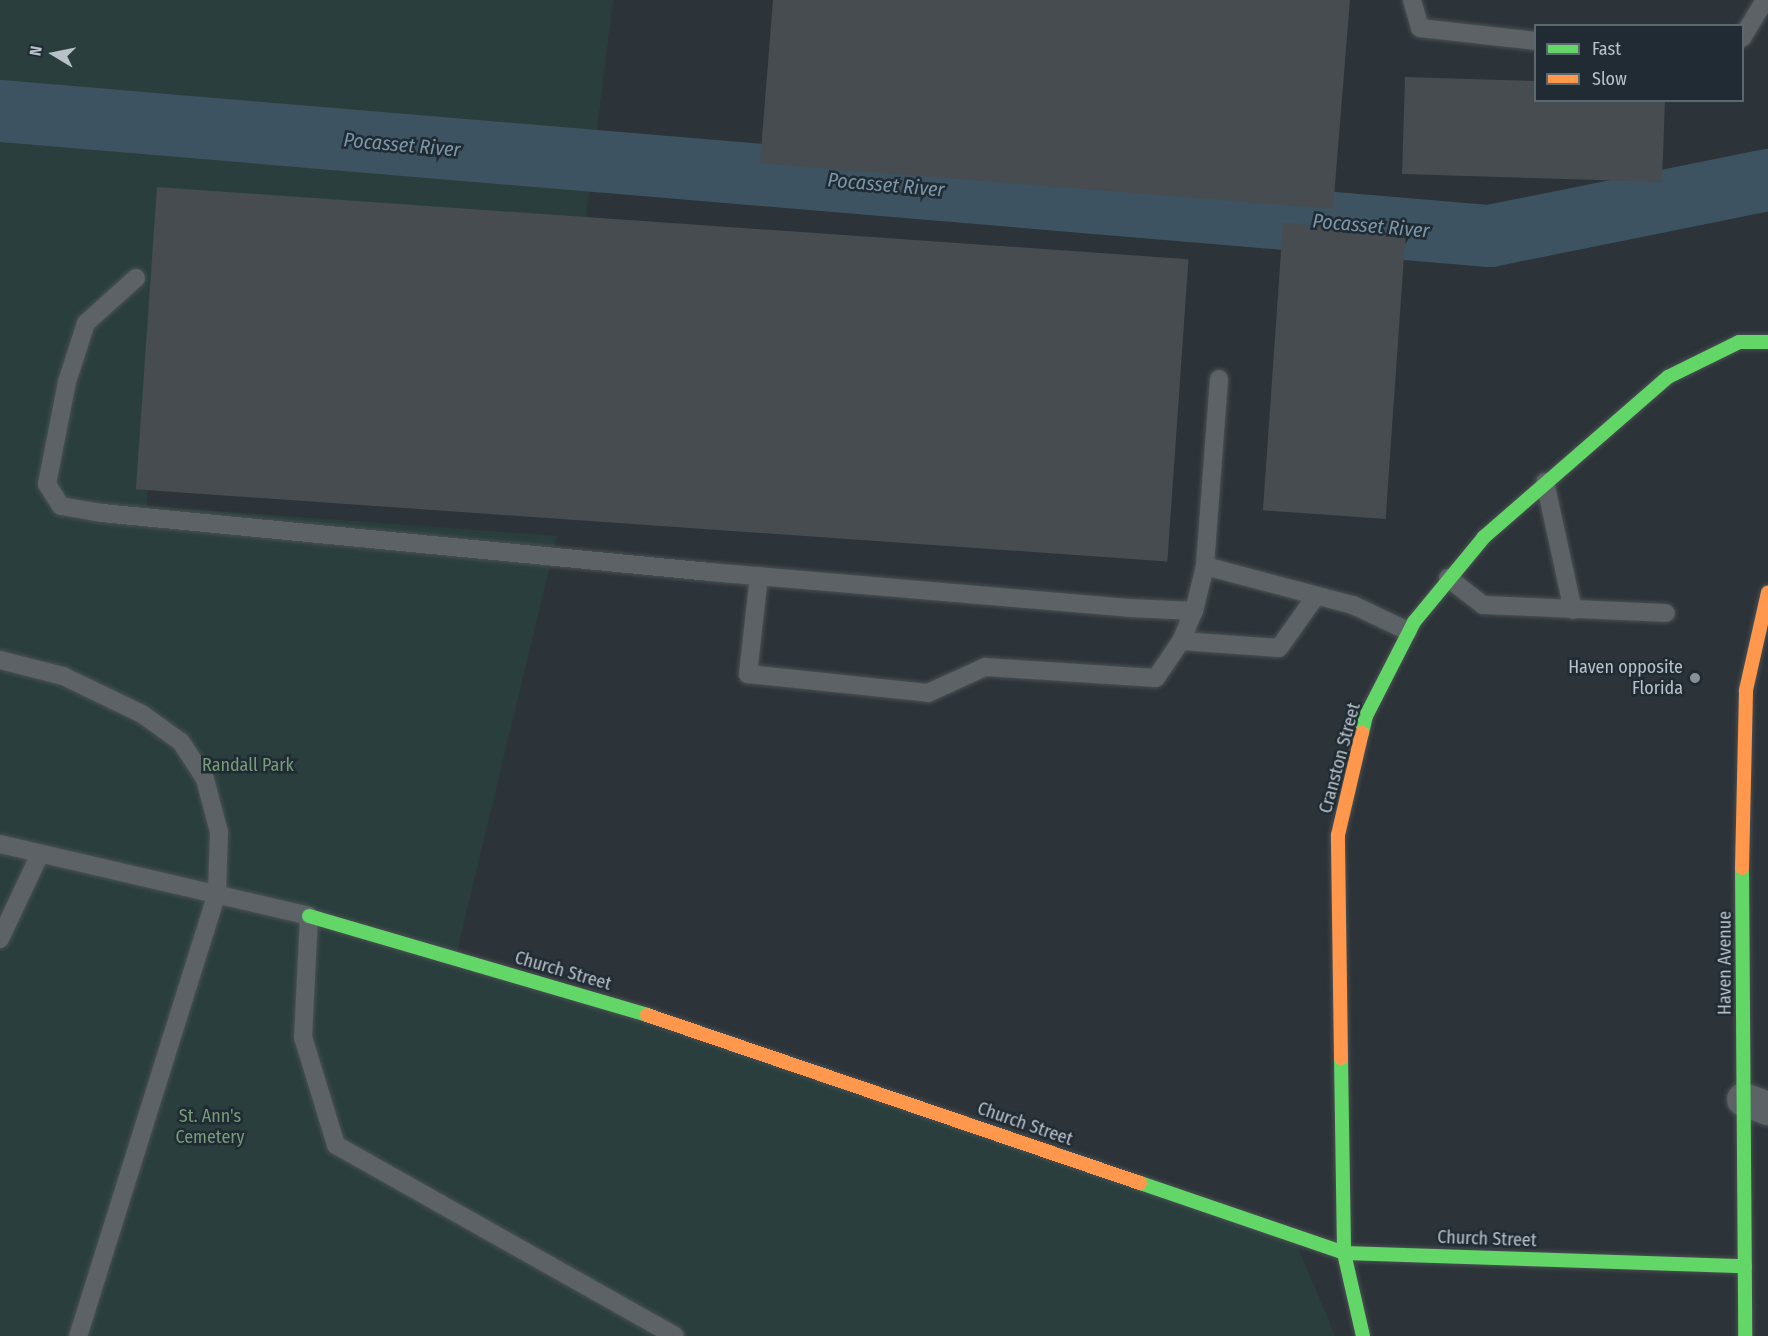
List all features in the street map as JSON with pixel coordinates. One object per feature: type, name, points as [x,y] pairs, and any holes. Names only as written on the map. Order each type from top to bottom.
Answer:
[{"type":"street","name":"Cranston Street","points":[[1363,1336],[1344,1253],[1338,835],[1366,716],[1408,631],[1448,578],[1484,537],[1668,376],[1739,342],[1768,342]]},
{"type":"street","name":"Haven Avenue","points":[[1745,1336],[1745,1266],[1756,1104],[1746,690],[1766,612]]},
{"type":"street","name":"Church Street","points":[[309,916],[670,1022],[1344,1253],[1745,1266]]},
{"type":"lane","points":[[1412,0],[1420,28],[1534,41]]},
{"type":"lane","points":[[1744,36],[1765,0]]},
{"type":"lane","points":[[136,278],[86,323],[67,382],[47,484],[61,506],[102,513],[759,576],[1194,611]]},
{"type":"lane","points":[[759,576],[748,674],[928,693],[986,667],[1156,678],[1181,641],[1194,611],[1205,566],[1219,380]]},
{"type":"lane","points":[[1545,482],[1573,610]]},
{"type":"lane","points":[[1205,566],[1353,605],[1408,631]]},
{"type":"lane","points":[[1448,578],[1483,605],[1666,613]]},
{"type":"lane","points":[[1181,641],[1280,648],[1316,596]]},
{"type":"lane","points":[[0,660],[63,676],[142,714],[180,742],[205,779],[219,832],[217,893],[78,1336]]},
{"type":"lane","points":[[0,844],[309,916],[303,1037],[336,1145],[675,1336]]},
{"type":"lane","points":[[0,939],[40,854]]},
{"type":"green space","name":"Randall Park","points":[[0,0],[613,0],[586,217],[157,188],[147,506],[557,536],[455,959],[1296,1243],[1335,1336],[0,1336]]},
{"type":"building","points":[[773,0],[1350,0],[1333,209],[760,163]]},
{"type":"building","points":[[1405,77],[1534,81],[1534,102],[1665,102],[1662,182],[1402,174]]},
{"type":"building","points":[[157,187],[1188,259],[1167,561],[136,489]]},
{"type":"building","points":[[1283,223],[1406,232],[1386,519],[1263,510]]},
{"type":"waterway","name":"Pocasset River","points":[[0,111],[1490,236],[1768,180]]},
{"type":"traffic: fast","points":[[1362,733],[1366,716],[1414,622],[1484,537],[1668,377],[1739,342],[1768,342]]},
{"type":"traffic: fast","points":[[1742,868],[1745,1336]]},
{"type":"traffic: fast","points":[[309,916],[647,1015]]},
{"type":"traffic: fast","points":[[1341,1058],[1344,1253],[1363,1336]]},
{"type":"traffic: fast","points":[[1140,1183],[1344,1253],[1745,1266]]},
{"type":"traffic: slow","points":[[1742,868],[1746,690],[1768,592]]},
{"type":"traffic: slow","points":[[1341,1058],[1338,835],[1362,733]]},
{"type":"traffic: slow","points":[[647,1015],[1140,1183]]},
{"type":"place","name":"Haven opposite Florida","points":[[1695,678]]},
{"type":"park label","name":"St. Ann's Cemetery","points":[[210,1127]]}]
